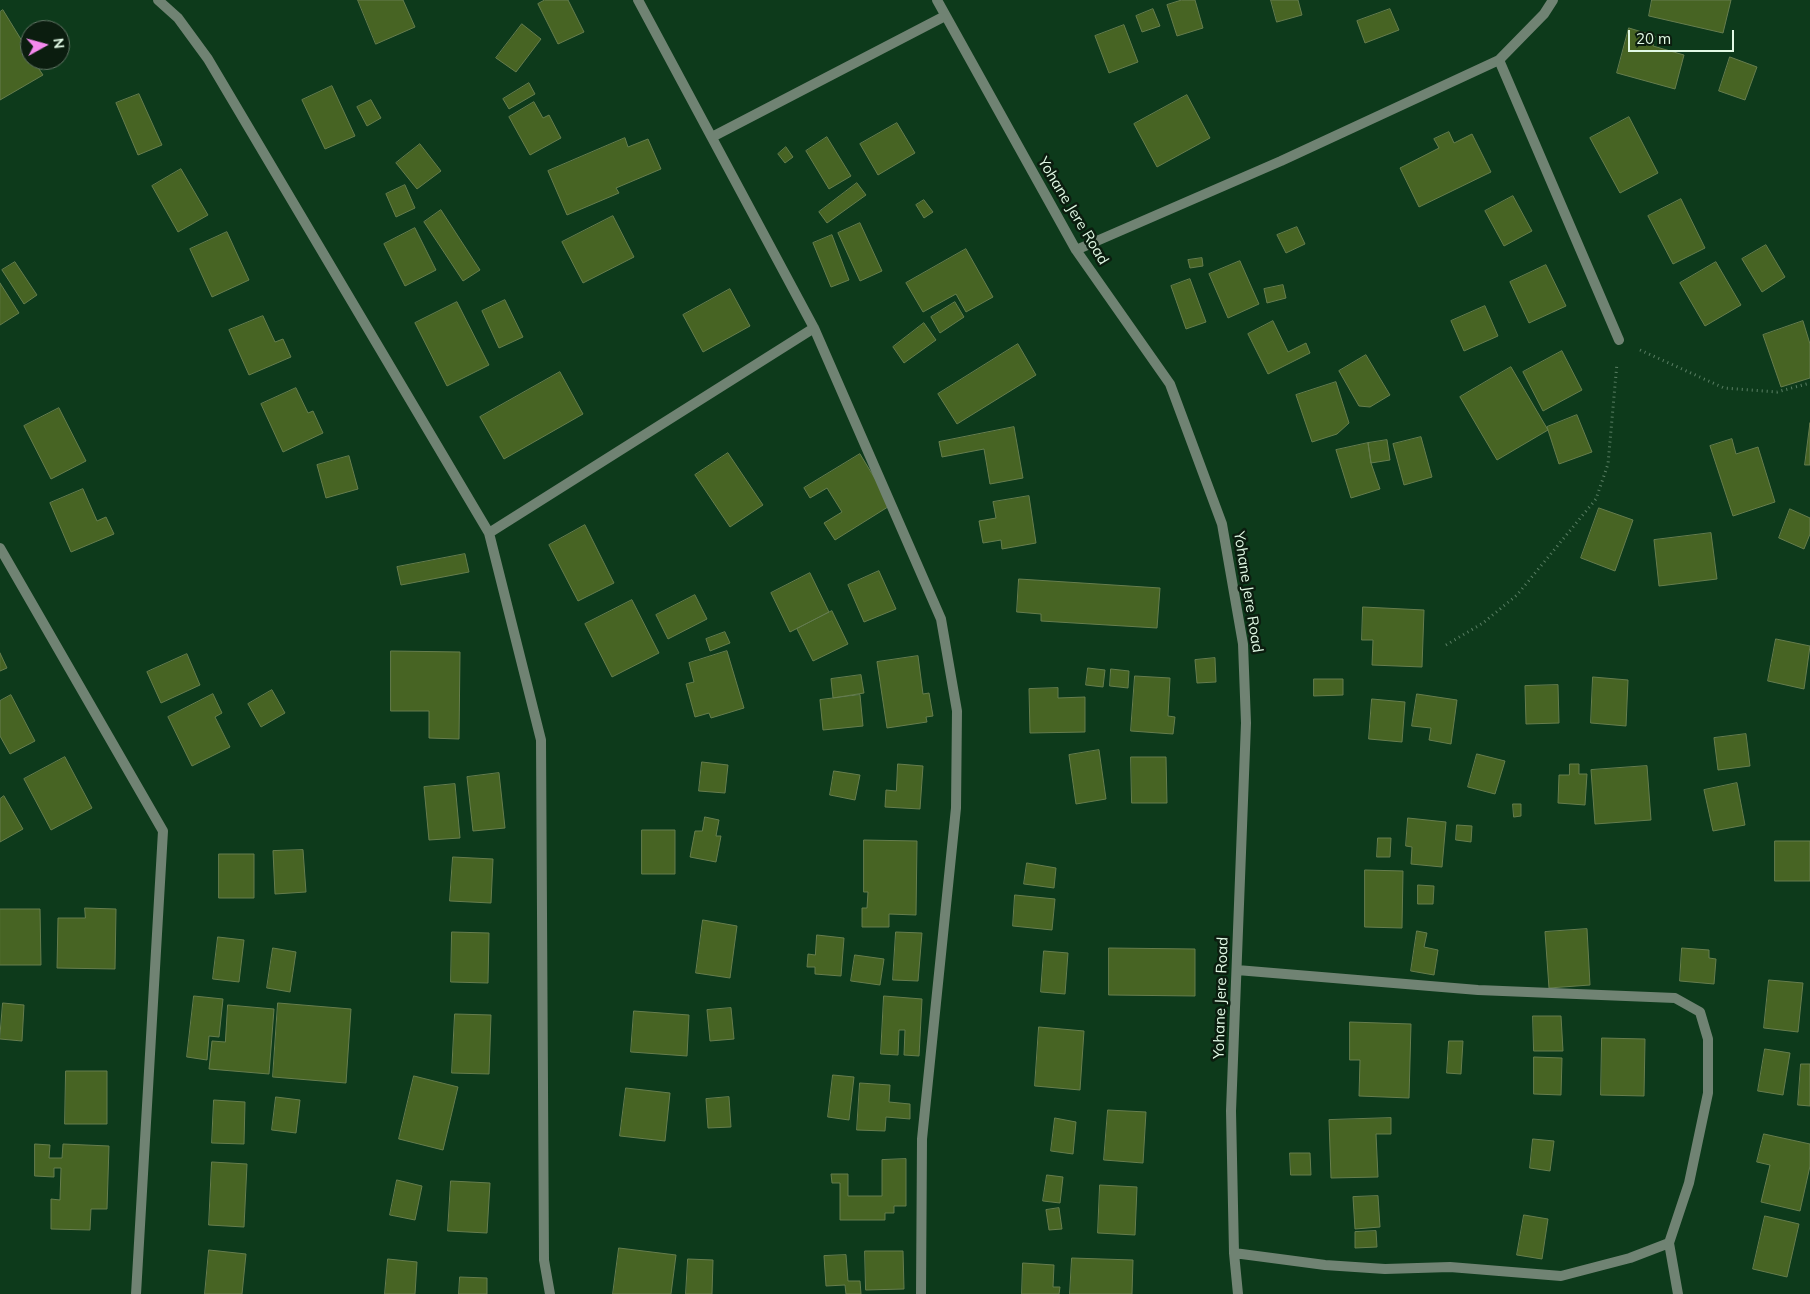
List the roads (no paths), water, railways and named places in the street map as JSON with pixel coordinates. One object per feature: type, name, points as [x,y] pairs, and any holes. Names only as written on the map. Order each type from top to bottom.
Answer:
[{"type":"street","points":[[158,0],[178,18],[208,59],[489,533],[542,740],[544,1260],[550,1294]]},
{"type":"street","points":[[638,0],[814,328],[941,619],[957,711],[956,808],[922,1139],[922,1294]]},
{"type":"street","name":"Yohane Jere Road","points":[[937,0],[1076,250],[1170,384],[1222,524],[1243,644],[1246,723],[1231,1111],[1234,1253],[1238,1294]]},
{"type":"street","points":[[1076,250],[1281,161],[1499,60],[1544,14],[1553,0]]},
{"type":"street","points":[[712,138],[945,16]]},
{"type":"street","points":[[1499,60],[1619,340]]},
{"type":"street","points":[[489,533],[814,328]]},
{"type":"street","points":[[0,548],[163,831],[136,1294]]},
{"type":"street","points":[[1237,970],[1478,990],[1675,998],[1700,1012],[1708,1039],[1708,1093],[1690,1183],[1669,1243],[1678,1294]]},
{"type":"street","points":[[1234,1253],[1326,1265],[1385,1269],[1450,1267],[1561,1276],[1630,1258],[1669,1243]]}]
